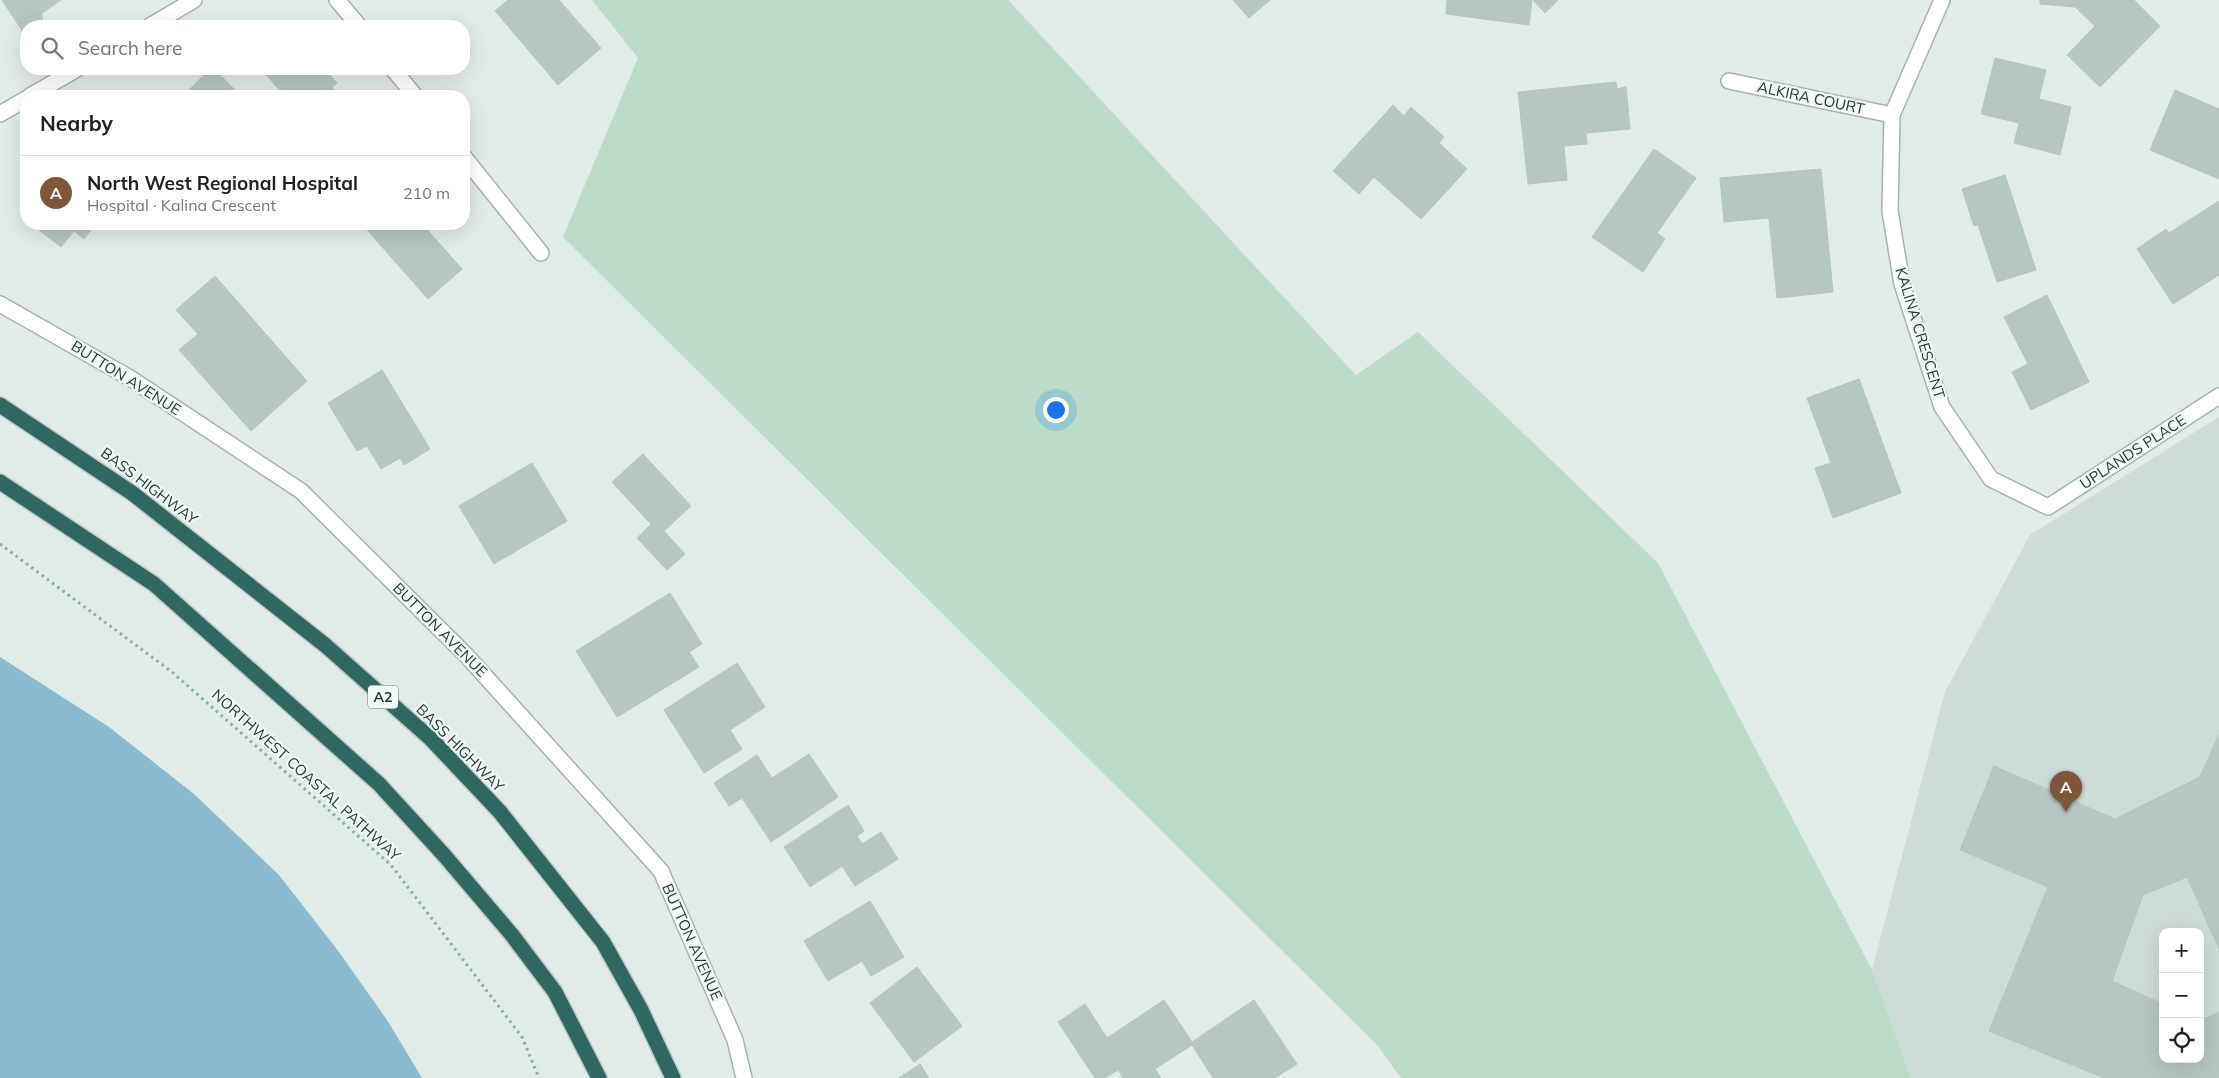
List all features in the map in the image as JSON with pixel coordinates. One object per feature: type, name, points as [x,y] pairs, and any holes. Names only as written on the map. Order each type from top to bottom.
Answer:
[{"type":"highway","name":"BASS HIGHWAY","points":[[0,405],[132,492],[325,645],[431,739],[500,812],[603,942],[641,1010],[673,1078]]},
{"type":"highway","points":[[0,482],[154,584],[379,784],[444,855],[528,956],[555,992],[600,1078]]},
{"type":"street","points":[[160,20],[194,0]]},
{"type":"street","points":[[338,0],[354,20]]},
{"type":"street","name":"KALINA CRESCENT","points":[[1942,0],[1892,115],[1890,211],[1902,284],[1942,407],[1991,480],[2048,507]]},
{"type":"street","points":[[40,90],[67,75]]},
{"type":"street","points":[[398,75],[410,90]]},
{"type":"street","name":"ALKIRA COURT","points":[[1729,81],[1892,115]]},
{"type":"street","points":[[0,114],[20,102]]},
{"type":"street","points":[[470,164],[541,253]]},
{"type":"street","name":"BUTTON AVENUE","points":[[0,304],[130,378],[301,492],[466,655],[661,871],[735,1040],[744,1078]]},
{"type":"street","name":"UPLANDS PLACE","points":[[2048,507],[2219,396]]},
{"type":"path","name":"NORTHWEST COASTAL PATHWAY","points":[[0,544],[172,672],[392,864],[522,1037],[539,1078]]},
{"type":"shaded area","points":[[2219,417],[2219,1078],[1911,1078],[1872,970],[1945,692],[2030,535]]},
{"type":"green space","points":[[592,0],[1008,0],[1356,375],[1418,332],[1658,563],[1872,970],[1911,1078],[1401,1078],[1377,1045],[563,237],[638,58]]},
{"type":"water","points":[[0,657],[109,727],[194,794],[279,875],[339,952],[387,1020],[422,1078],[0,1078]]},
{"type":"building","points":[[2,0],[61,0],[41,14],[43,19],[41,20],[20,20],[20,27]]},
{"type":"building","points":[[508,0],[559,0],[601,48],[558,85],[495,11]]},
{"type":"building","points":[[1233,0],[1270,0],[1249,18]]},
{"type":"building","points":[[1447,0],[1532,0],[1529,25],[1446,14]]},
{"type":"building","points":[[1533,0],[1558,0],[1545,13]]},
{"type":"building","points":[[2040,0],[2134,0],[2160,26],[2100,87],[2067,55],[2095,26],[2075,7],[2040,4]]},
{"type":"building","points":[[1995,58],[2046,70],[2039,99],[2071,107],[2060,155],[2014,143],[2019,123],[1981,114]]},
{"type":"building","points":[[204,75],[220,75],[235,90],[189,90]]},
{"type":"building","points":[[266,75],[330,75],[337,83],[332,87],[334,90],[280,90]]},
{"type":"building","points":[[1616,82],[1617,89],[1626,87],[1630,129],[1586,133],[1587,144],[1564,146],[1567,180],[1528,184],[1518,92]]},
{"type":"building","points":[[2175,90],[2219,109],[2219,179],[2150,150]]},
{"type":"building","points":[[1393,105],[1404,116],[1411,107],[1444,137],[1439,143],[1467,169],[1421,219],[1374,177],[1359,194],[1333,171]]},
{"type":"building","points":[[1654,149],[1696,178],[1657,233],[1665,239],[1643,272],[1592,237]]},
{"type":"building","points":[[1821,169],[1833,292],[1777,298],[1769,218],[1724,222],[1720,178]]},
{"type":"building","points":[[2005,175],[2036,270],[1997,282],[1978,225],[1974,226],[1962,189]]},
{"type":"building","points":[[2219,201],[2219,275],[2173,304],[2137,249],[2166,229],[2169,233]]},
{"type":"building","points":[[39,230],[91,230],[84,239],[74,231],[61,247]]},
{"type":"building","points":[[367,230],[427,230],[462,269],[428,299]]},
{"type":"building","points":[[215,276],[307,381],[251,431],[179,350],[198,334],[176,310]]},
{"type":"building","points":[[2047,295],[2089,382],[2031,410],[2012,372],[2028,364],[2004,317]]},
{"type":"building","points":[[382,370],[430,449],[404,465],[400,458],[381,469],[367,446],[357,451],[328,403]]},
{"type":"building","points":[[1859,379],[1901,493],[1833,518],[1815,468],[1831,463],[1807,398]]},
{"type":"building","points":[[643,454],[691,506],[664,531],[685,554],[667,570],[637,538],[651,524],[612,482]]},
{"type":"building","points":[[532,463],[567,521],[494,564],[459,506]]},
{"type":"building","points":[[670,593],[702,644],[689,652],[699,667],[617,717],[576,651]]},
{"type":"building","points":[[737,663],[765,707],[730,730],[742,749],[704,773],[664,710]]},
{"type":"building","points":[[2219,734],[2219,949],[2187,877],[2143,895],[2112,981],[2159,1002],[2159,1063],[2204,1063],[2204,1019],[2219,1012],[2219,1078],[2104,1078],[1989,1031],[2048,887],[1960,850],[1994,766],[2115,819],[2200,777]]},
{"type":"building","points":[[809,754],[838,797],[771,842],[742,798],[729,806],[714,783],[757,755],[772,778]]},
{"type":"building","points":[[848,805],[864,831],[857,836],[862,844],[881,832],[898,859],[855,886],[842,866],[810,887],[784,847]]},
{"type":"building","points":[[870,901],[904,957],[871,976],[862,961],[828,981],[804,941]]},
{"type":"building","points":[[917,967],[962,1026],[914,1062],[870,1003]]},
{"type":"building","points":[[1164,1000],[1192,1042],[1254,1000],[1297,1064],[1275,1078],[1213,1078],[1192,1045],[1155,1069],[1161,1078],[1123,1078],[1118,1070],[1105,1078],[1095,1078],[1058,1022],[1085,1004],[1107,1038]]},
{"type":"building","points":[[920,1064],[929,1078],[899,1078]]},
{"type":"place","name":"North West Regional Hospital","points":[[2066,812]]}]
